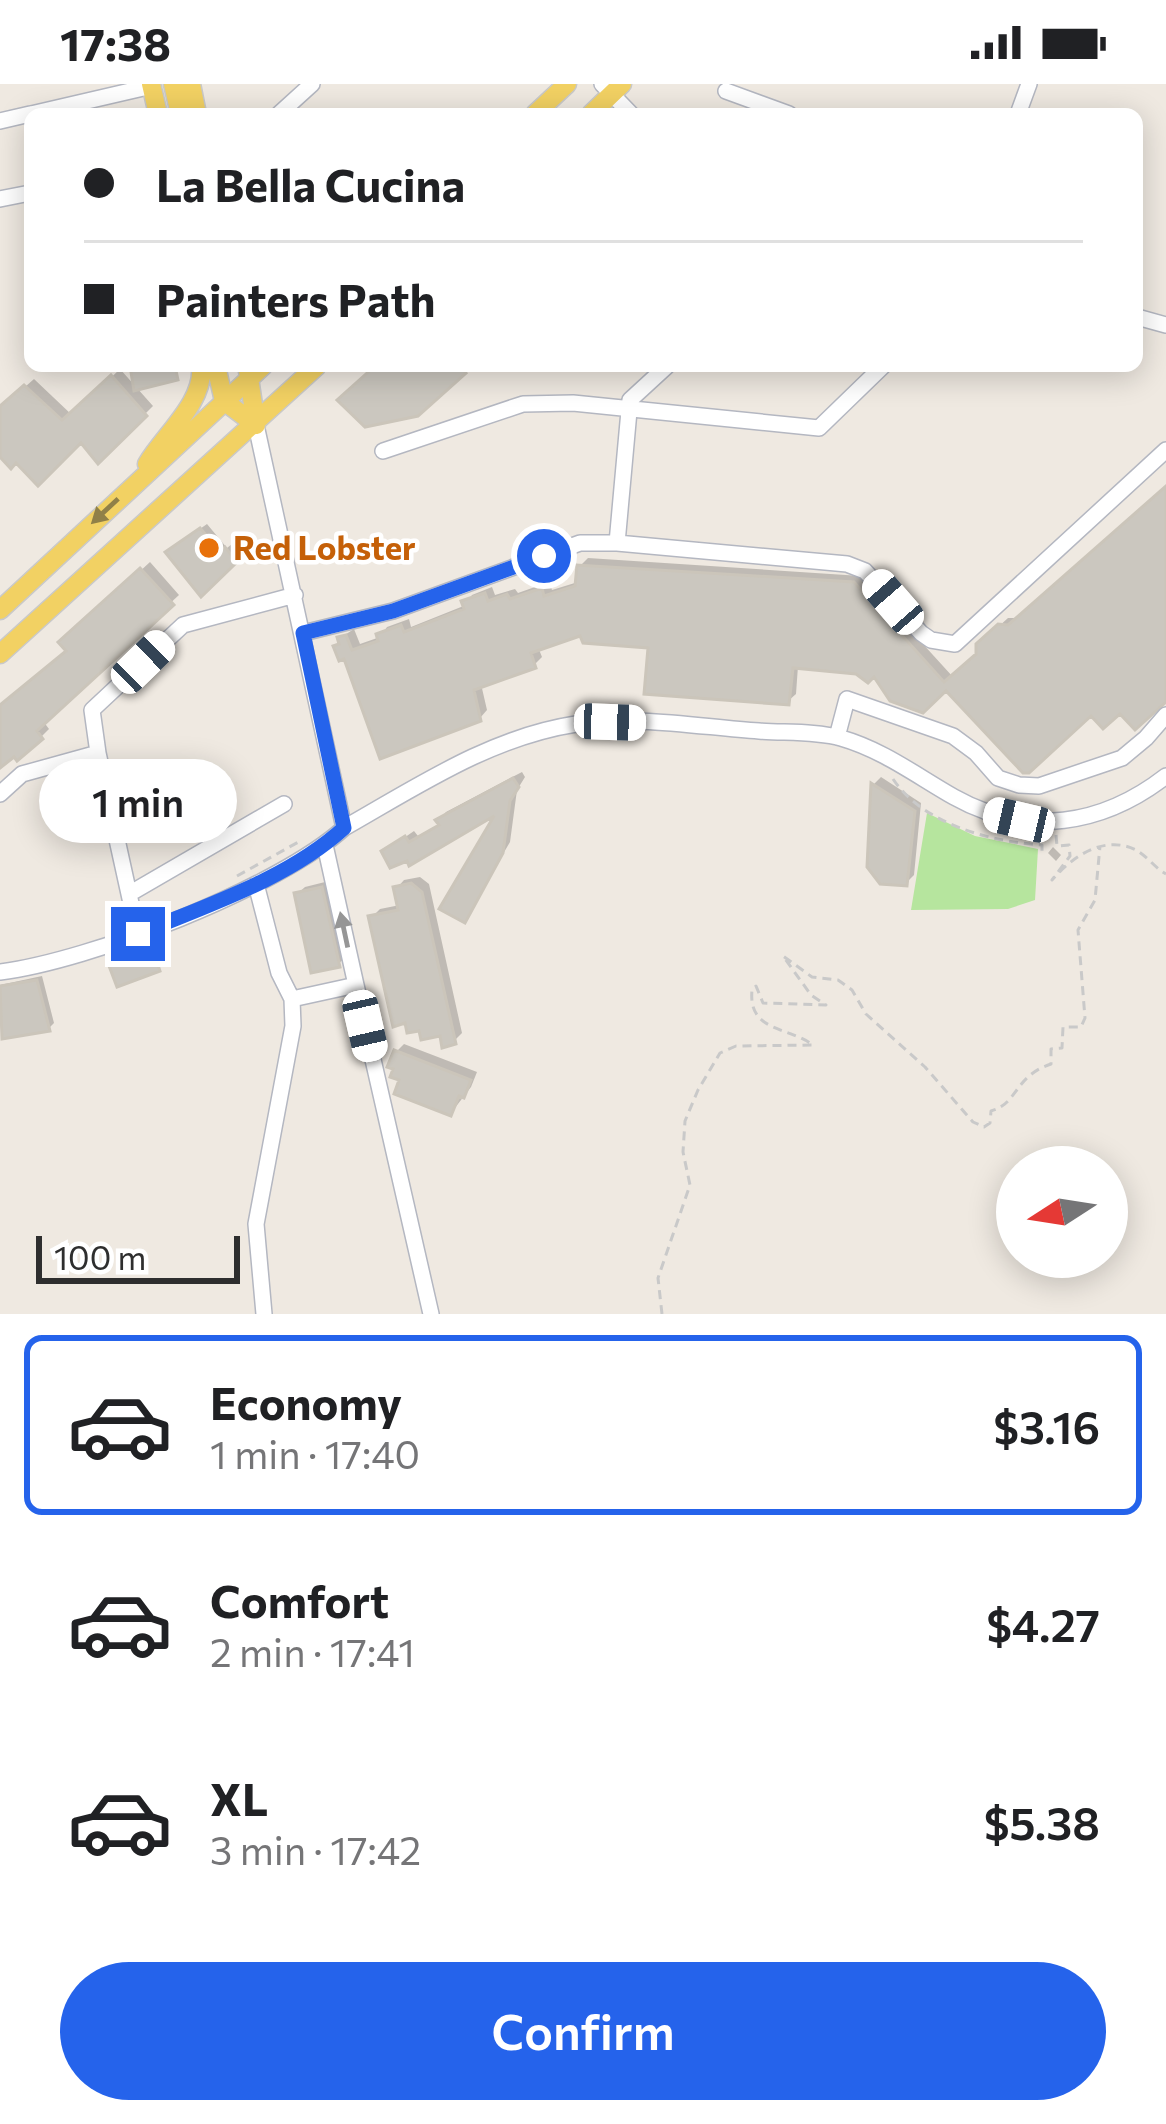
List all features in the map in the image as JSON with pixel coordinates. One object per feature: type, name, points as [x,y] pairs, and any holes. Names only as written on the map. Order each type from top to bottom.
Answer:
[{"type":"main road","points":[[541,108],[567,84]]},
{"type":"main road","points":[[136,482],[161,439],[188,407],[202,372]]},
{"type":"main road","points":[[217,372],[224,401],[256,425]]},
{"type":"main road","points":[[0,610],[252,372]]},
{"type":"main road","points":[[254,372],[256,425]]},
{"type":"main road","points":[[0,654],[311,372]]},
{"type":"street","points":[[55,108],[152,85]]},
{"type":"street","points":[[726,91],[773,108]]},
{"type":"street","points":[[617,543],[630,400],[660,372]]},
{"type":"street","points":[[383,451],[523,404],[573,403],[819,428],[871,372]]},
{"type":"street","points":[[256,425],[344,828]]},
{"type":"street","points":[[303,633],[393,611],[580,543],[617,543],[848,564],[866,571],[921,633],[955,644],[1166,450]]},
{"type":"street","points":[[138,934],[92,710],[183,625],[295,596]]},
{"type":"street","points":[[837,737],[847,699],[953,736],[998,778],[1040,786],[1121,758],[1166,715]]},
{"type":"street","points":[[0,972],[138,934],[256,884],[321,838],[459,763],[539,731],[610,722],[837,737],[901,764],[960,801],[1019,820],[1055,823],[1097,816],[1136,799],[1166,776]]},
{"type":"street","points":[[0,794],[22,774],[98,754]]},
{"type":"street","points":[[128,894],[284,804]]},
{"type":"street","points":[[321,838],[430,1314]]},
{"type":"street","points":[[256,884],[279,973],[292,999],[293,1026],[256,1224],[264,1314]]},
{"type":"street","points":[[292,999],[356,985]]},
{"type":"path","points":[[899,788],[944,819],[975,833],[1042,844],[1042,855]]},
{"type":"path","points":[[1056,835],[1057,845],[1069,844],[1070,856],[1052,880],[1072,857],[1100,846],[1132,848],[1166,874]]},
{"type":"path","points":[[238,875],[321,838]]},
{"type":"path","points":[[662,1314],[658,1278],[689,1185],[683,1151],[686,1121],[698,1090],[720,1053],[736,1046],[813,1045],[754,1014],[752,990],[756,986],[763,1003],[826,1005],[811,995],[783,956],[812,977],[838,980],[852,990],[866,1013],[926,1067],[973,1122],[984,1127],[992,1111],[1003,1108],[1033,1068],[1051,1064],[1052,1049],[1062,1048],[1064,1027],[1081,1027],[1085,1018],[1078,930],[1095,900],[1100,846]]},
{"type":"green space","points":[[927,813],[975,836],[1038,849],[1035,900],[1008,909],[911,910]]},
{"type":"building","points":[[131,372],[176,372],[178,380],[134,391]]},
{"type":"building","points":[[368,372],[466,373],[418,416],[365,427],[337,400]]},
{"type":"building","points":[[111,375],[147,416],[98,464],[81,443],[38,486],[16,463],[11,469],[0,457],[0,406],[24,385],[62,420]]},
{"type":"building","points":[[1166,486],[1166,702],[1135,730],[1120,714],[1103,729],[1091,716],[1029,773],[1023,773],[946,691],[923,713],[890,701],[874,677],[868,683],[856,674],[793,668],[789,705],[644,694],[648,648],[583,643],[580,636],[531,653],[536,668],[474,690],[481,721],[380,759],[344,659],[339,661],[333,646],[339,644],[337,637],[346,635],[352,650],[378,641],[376,634],[401,625],[404,632],[464,609],[461,601],[485,593],[488,601],[542,588],[544,596],[575,586],[577,565],[854,582],[944,682],[976,654],[976,644],[998,624],[1008,625]]},
{"type":"building","points":[[200,528],[237,562],[201,597],[165,552]]},
{"type":"building","points":[[140,568],[174,605],[37,731],[43,739],[17,761],[14,757],[0,768],[0,705],[66,651],[58,642]]},
{"type":"building","points":[[513,778],[519,787],[510,801],[503,853],[465,923],[439,909],[494,816],[409,866],[407,861],[390,868],[381,851],[405,836],[409,842],[439,825],[435,820]]},
{"type":"building","points":[[871,783],[915,811],[907,886],[880,884],[867,867]]},
{"type":"building","points":[[411,883],[422,892],[456,1044],[442,1048],[440,1036],[421,1040],[419,1031],[407,1033],[405,1023],[393,1027],[368,916],[398,910],[393,887]]},
{"type":"building","points":[[322,887],[340,967],[311,973],[294,893]]},
{"type":"building","points":[[153,950],[160,971],[117,987],[109,966]]},
{"type":"building","points":[[37,980],[50,1031],[2,1039],[0,986]]},
{"type":"building","points":[[394,1050],[471,1080],[451,1116],[394,1094],[399,1080],[390,1077],[393,1069],[387,1067]]},
{"type":"place","name":"Red Lobster","points":[[209,548]]},
{"type":"route","points":[[138,934],[256,884],[326,845],[344,828],[303,633],[393,611],[544,556]]}]
